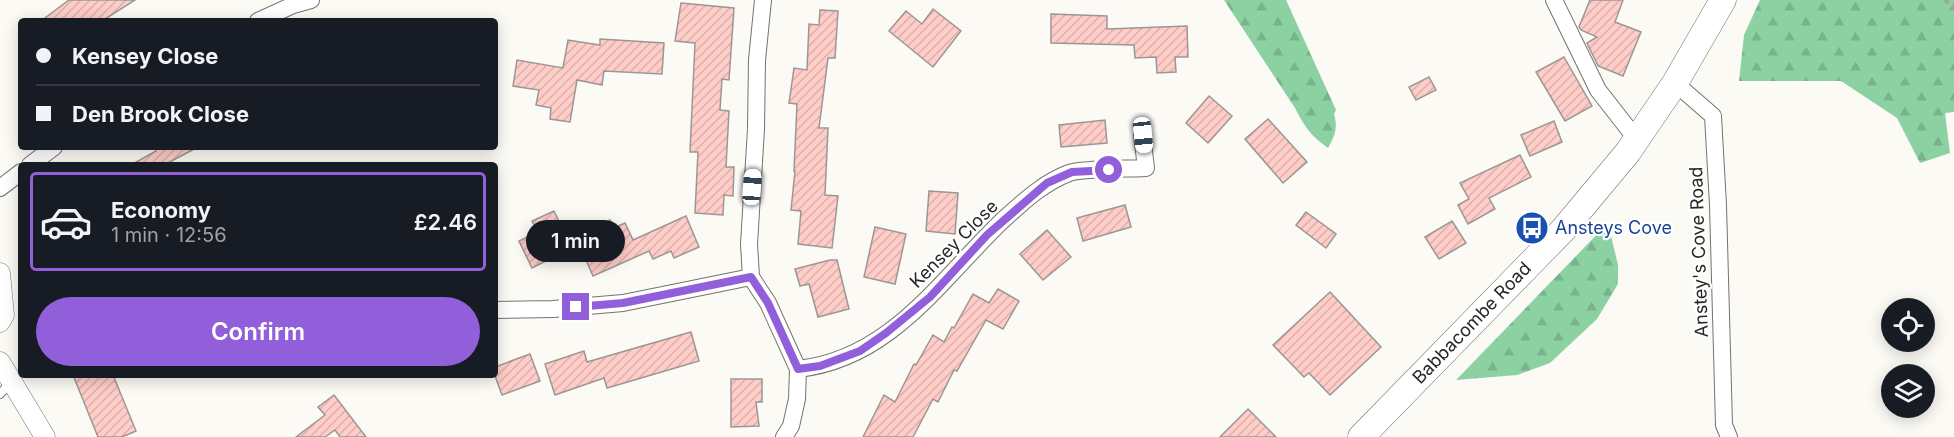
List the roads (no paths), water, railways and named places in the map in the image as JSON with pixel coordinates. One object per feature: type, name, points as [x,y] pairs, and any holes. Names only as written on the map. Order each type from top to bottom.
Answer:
[{"type":"main road","name":"Babbacombe Road","points":[[1361,437],[1563,230],[1637,140],[1675,83],[1723,0]]},
{"type":"street","points":[[265,18],[293,5],[311,0]]},
{"type":"street","points":[[763,0],[757,60],[756,129],[749,244],[751,277],[768,303],[798,369],[798,399],[791,426],[784,437]]},
{"type":"street","points":[[1554,0],[1598,90],[1637,140]]},
{"type":"street","name":"Anstey's Cove Road","points":[[1675,83],[1713,116],[1719,216],[1724,425],[1728,437]]},
{"type":"street","name":"Kensey Close","points":[[798,369],[820,366],[860,351],[886,333],[930,297],[987,235],[1047,183],[1072,172],[1146,168],[1143,135]]},
{"type":"street","points":[[34,162],[50,150]]},
{"type":"street","points":[[0,188],[18,174]]},
{"type":"street","points":[[0,273],[4,315],[0,322]]},
{"type":"street","points":[[498,310],[553,309],[623,303],[751,277]]},
{"type":"street","points":[[0,362],[6,388],[45,437]]},
{"type":"place","name":"Ansteys Cove","points":[[1532,228]]}]
